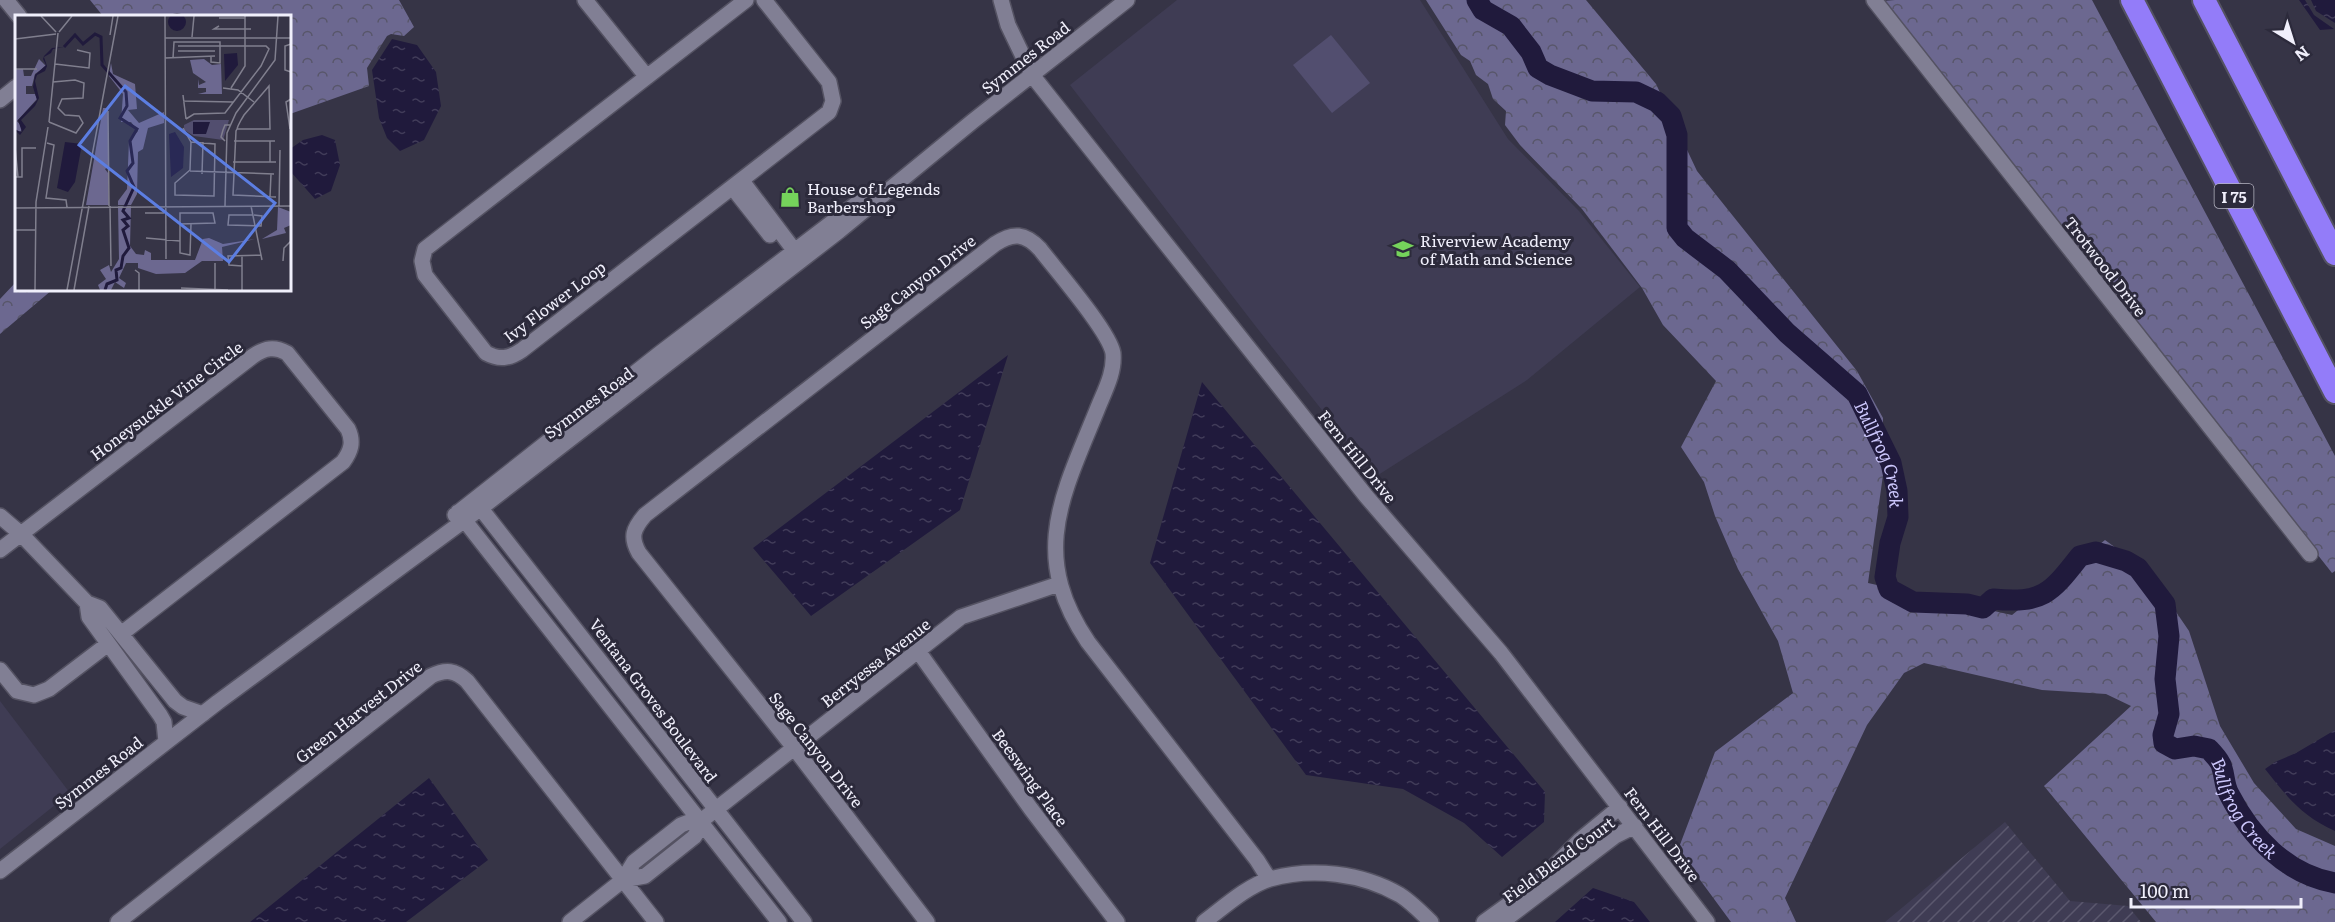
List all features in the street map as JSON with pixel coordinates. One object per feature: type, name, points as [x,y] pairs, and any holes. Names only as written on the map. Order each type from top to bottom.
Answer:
[{"type":"highway","name":"I 75","points":[[2132,0],[2335,393]]},
{"type":"highway","points":[[2204,0],[2335,254]]},
{"type":"street","points":[[6,0],[18,15]]},
{"type":"street","points":[[585,0],[647,77]]},
{"type":"street","name":"Ivy Flower Loop","points":[[746,0],[425,249],[422,261],[426,275],[486,353],[500,358],[515,355],[826,116],[832,108],[833,101],[829,82],[764,0]]},
{"type":"street","name":"Fern Hill Drive","points":[[1001,0],[1008,25],[1032,75],[1366,496],[1501,653],[1707,922]]},
{"type":"street","name":"Symmes Road","points":[[0,871],[1127,0]]},
{"type":"street","name":"Trotwood Drive","points":[[1874,0],[2310,554]]},
{"type":"street","points":[[0,100],[15,88]]},
{"type":"street","points":[[737,184],[794,258]]},
{"type":"street","name":"Sage Canyon Drive","points":[[927,922],[795,749],[639,553],[633,541],[633,531],[645,515],[995,244],[1012,234],[1031,239],[1040,249],[1102,330],[1113,352],[1111,374],[1064,491],[1060,507],[1055,542],[1056,565],[1059,584],[1070,612],[1088,642],[1257,860],[1269,879]]},
{"type":"street","name":"Honeysuckle Vine Circle","points":[[0,550],[262,350],[279,349],[292,358],[348,429],[352,444],[350,454],[121,634]]},
{"type":"street","name":"Ventana Groves Boulevard","points":[[477,504],[804,922]]},
{"type":"street","points":[[0,516],[21,534],[87,603],[100,608],[175,701],[183,707],[203,714]]},
{"type":"street","points":[[461,516],[779,922]]},
{"type":"street","name":"Berryessa Avenue","points":[[570,922],[623,880],[634,862],[681,825],[694,820],[701,821],[961,617],[1059,584]]},
{"type":"street","points":[[87,603],[89,617],[164,722],[166,742]]},
{"type":"street","points":[[0,670],[17,691],[34,695],[49,689],[108,644]]},
{"type":"street","name":"Beeswing Place","points":[[918,651],[1031,809],[1117,922]]},
{"type":"street","name":"Green Harvest Drive","points":[[118,922],[431,676],[450,670],[467,681],[656,922]]},
{"type":"street","name":"Field Blend Court","points":[[1484,922],[1538,883],[1580,840],[1620,807]]},
{"type":"street","name":"Field Blend Court","points":[[1502,922],[1615,836],[1635,826]]},
{"type":"street","points":[[1204,922],[1234,899],[1269,879],[1316,872],[1374,882],[1401,896],[1431,922]]},
{"type":"shaded area","name":"Riverview Academy of Math and Science","points":[[1177,0],[1420,0],[1508,139],[1579,211],[1640,287],[1527,380],[1375,477],[1070,85]]},
{"type":"shaded area","points":[[1331,35],[1370,83],[1332,113],[1293,65]]},
{"type":"shaded area","points":[[0,701],[70,793],[0,849]]},
{"type":"shaded area","points":[[2005,822],[2070,901],[2128,906],[2141,922],[1885,922]]},
{"type":"green space","points":[[90,0],[399,0],[414,27],[404,36],[391,34],[387,36],[367,68],[369,86],[291,114],[291,15],[102,15]]},
{"type":"green space","points":[[1426,0],[1586,0],[1656,84],[1697,171],[1857,371],[1883,418],[1883,475],[1868,583],[2012,615],[2105,540],[2131,559],[2157,584],[2189,631],[2220,726],[2254,783],[2296,829],[2335,846],[2335,922],[2156,922],[2044,786],[2131,706],[2106,694],[2042,690],[1924,663],[1904,673],[1867,725],[1785,898],[1796,922],[1731,922],[1678,850],[1715,752],[1793,693],[1778,641],[1738,569],[1715,516],[1704,482],[1681,447],[1716,381],[1663,325],[1642,288],[1582,209],[1520,145],[1505,125],[1506,111],[1493,99],[1488,84],[1476,75],[1470,61],[1461,55]]},
{"type":"green space","points":[[2092,0],[2335,456],[2335,571],[2332,573],[1883,1]]},
{"type":"green space","points":[[15,283],[15,291],[51,291],[0,334],[0,299]]},
{"type":"water","points":[[2299,0],[2305,0],[2314,15],[2334,29],[2320,30]]},
{"type":"water","points":[[2311,0],[2335,0],[2335,23],[2316,11]]},
{"type":"water","points":[[392,39],[417,45],[436,72],[441,106],[424,140],[400,151],[387,138],[379,118],[372,70]]},
{"type":"water","points":[[322,135],[335,140],[340,165],[331,191],[315,199],[291,172],[291,148],[303,140]]},
{"type":"water","points":[[1008,355],[960,510],[811,616],[753,548]]},
{"type":"water","points":[[1202,382],[1545,792],[1544,822],[1502,857],[1464,823],[1403,789],[1306,775],[1150,563]]},
{"type":"water","points":[[2335,730],[2335,831],[2313,819],[2296,805],[2265,769]]},
{"type":"water","points":[[429,778],[488,860],[406,922],[250,922]]},
{"type":"water","points":[[1593,888],[1634,902],[1650,922],[1555,922]]},
{"type":"waterway","name":"Bullfrog Creek","points":[[1477,0],[1483,10],[1511,26],[1531,52],[1538,68],[1592,91],[1636,92],[1657,102],[1671,116],[1677,135],[1677,228],[1685,238],[1727,270],[1787,333],[1857,394],[1891,463],[1897,491],[1898,517],[1890,543],[1885,577],[1889,589],[1913,602],[1967,604],[1983,608],[1993,599],[2024,600],[2044,593],[2061,579],[2080,556],[2096,552],[2126,561],[2138,568],[2165,604],[2169,636],[2165,679],[2169,714],[2163,735],[2164,743],[2175,749],[2194,746],[2209,749],[2219,760],[2229,794],[2259,839],[2286,862],[2301,871],[2335,883]]},
{"type":"place","name":"House of Legends Barbershop","points":[[790,197]]},
{"type":"place","name":"Riverview Academy of Math and Science","points":[[1403,249]]}]
